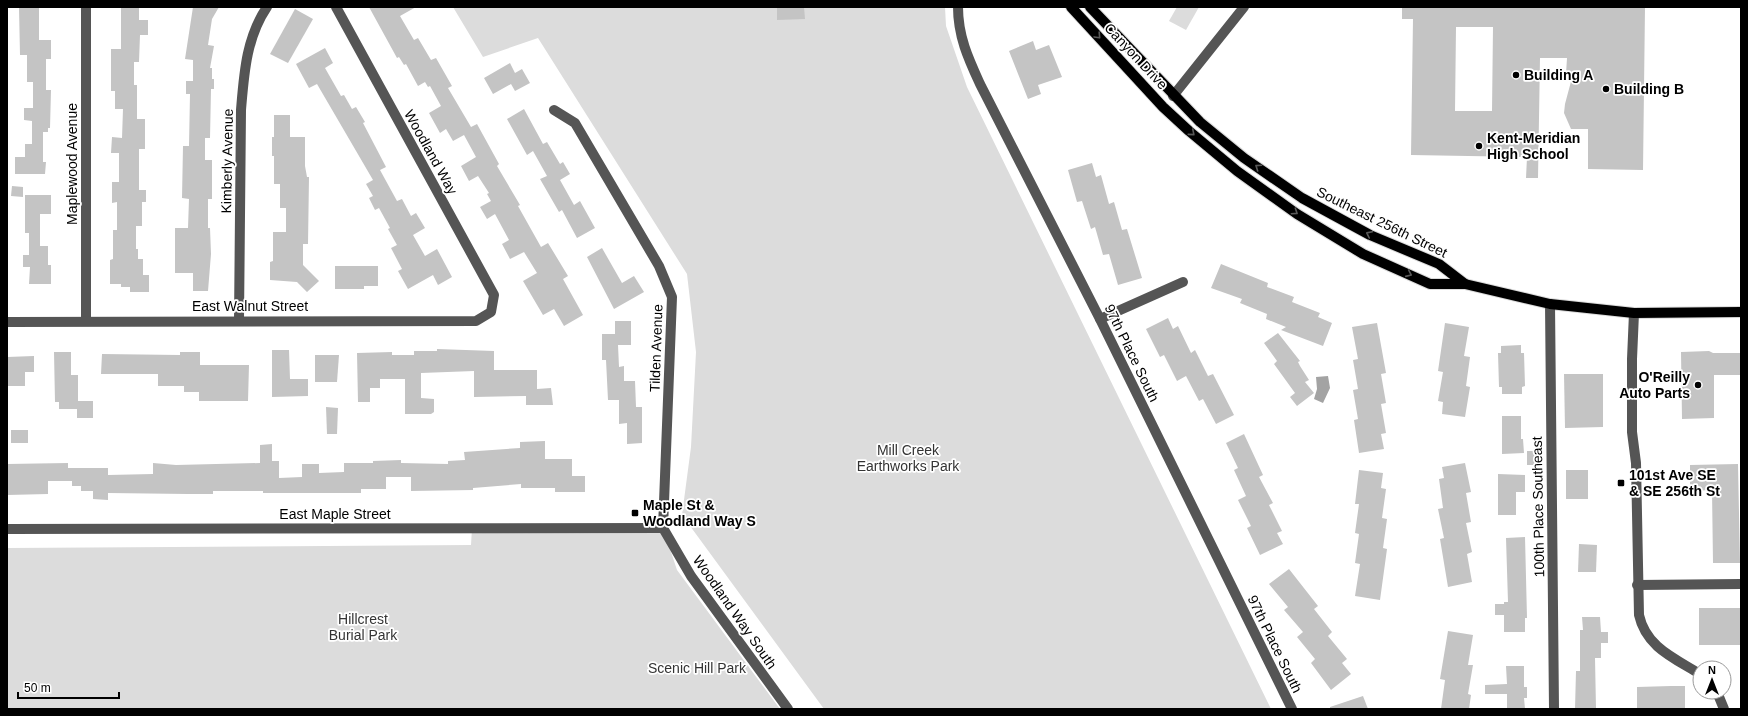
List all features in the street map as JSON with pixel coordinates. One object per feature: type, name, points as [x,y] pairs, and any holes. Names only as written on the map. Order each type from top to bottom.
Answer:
[{"type":"main road","name":"Canyon Drive","points":[[1071,7],[1163,107]]},
{"type":"main road","name":"Canyon Drive","points":[[1090,7],[1174,96]]},
{"type":"main road","name":"Southeast 256th Street","points":[[1174,96],[1200,122],[1244,158],[1302,198],[1370,235],[1439,264],[1465,284]]},
{"type":"main road","name":"Southeast 256th Street","points":[[1163,107],[1236,171],[1297,214],[1363,254],[1430,284],[1465,284],[1550,304],[1634,313],[1741,312]]},
{"type":"street","name":"Maplewood Avenue","points":[[86,7],[86,321]]},
{"type":"street","name":"Kimberly Avenue","points":[[239,320],[241,110],[244,76],[249,45],[267,7]]},
{"type":"street","name":"Woodland Way","points":[[336,7],[494,295],[491,312]]},
{"type":"street","name":"97th Place South","points":[[958,7],[958,21],[963,46],[980,84],[1100,319],[1292,709]]},
{"type":"street","points":[[1174,96],[1244,7]]},
{"type":"street","name":"Tilden Avenue","points":[[554,110],[575,123],[660,266],[672,296],[663,528]]},
{"type":"street","points":[[1100,319],[1183,282]]},
{"type":"street","name":"100th Place Southeast","points":[[1550,304],[1554,709]]},
{"type":"street","name":"East Walnut Street","points":[[7,322],[239,320],[476,321],[491,312]]},
{"type":"street","points":[[1634,313],[1632,418],[1636,463],[1637,585],[1639,615],[1647,634],[1669,657],[1692,670]]},
{"type":"street","name":"East Maple Street","points":[[7,529],[663,528]]},
{"type":"street","name":"Woodland Way South","points":[[663,528],[691,576],[788,709]]},
{"type":"street","points":[[1637,585],[1741,584]]},
{"type":"green space","name":"Mill Creek Earthworks Park","points":[[453,7],[945,7],[946,26],[967,87],[1271,709],[824,709],[682,515],[691,447],[696,352],[687,274],[538,38],[483,57]]},
{"type":"green space","points":[[1177,7],[1199,7],[1186,30],[1169,21]]},
{"type":"green space","name":"Hillcrest Burial Park","points":[[472,528],[663,528],[677,570],[780,709],[7,709],[7,548],[471,545]]},
{"type":"shaded area","points":[[1328,376],[1330,388],[1323,403],[1314,399],[1317,389],[1316,377]]},
{"type":"building","points":[[19,7],[39,7],[39,40],[51,40],[51,59],[46,59],[46,90],[51,90],[50,128],[48,128],[48,132],[43,132],[43,162],[46,162],[45,174],[15,174],[15,157],[25,157],[25,144],[32,144],[32,121],[24,120],[24,108],[33,108],[33,82],[27,82],[27,55],[20,55]]},
{"type":"building","points":[[121,7],[139,7],[139,20],[148,20],[148,35],[140,35],[139,62],[134,62],[134,85],[137,85],[137,119],[145,119],[145,149],[139,149],[139,190],[146,190],[146,202],[142,202],[142,226],[136,226],[136,249],[138,249],[138,259],[143,259],[143,275],[149,275],[149,292],[130,292],[130,287],[121,287],[121,284],[110,284],[110,260],[113,259],[113,230],[117,230],[117,202],[112,203],[112,182],[119,182],[119,153],[111,153],[112,137],[122,138],[123,109],[115,109],[115,91],[111,91],[111,49],[121,49]]},
{"type":"building","points":[[193,7],[219,7],[212,19],[208,45],[214,46],[210,68],[212,68],[214,89],[211,89],[210,138],[205,138],[205,160],[212,160],[212,199],[208,199],[208,228],[210,228],[211,254],[208,291],[193,291],[193,273],[175,273],[175,228],[188,228],[189,199],[182,198],[183,146],[189,146],[190,94],[186,94],[186,81],[193,81],[193,60],[185,59]]},
{"type":"building","points":[[369,7],[416,7],[400,16],[414,40],[418,38],[431,60],[436,58],[452,86],[448,88],[471,127],[477,124],[499,164],[497,166],[520,205],[518,206],[541,247],[548,243],[568,276],[563,279],[583,315],[564,326],[554,309],[543,315],[523,281],[537,273],[524,252],[510,259],[502,244],[509,240],[495,214],[487,219],[480,207],[491,201],[487,194],[489,193],[478,176],[469,181],[461,166],[476,157],[464,135],[453,141],[446,129],[440,133],[429,113],[441,106],[430,86],[428,87],[425,82],[418,86],[406,64],[404,65],[399,57],[397,58]]},
{"type":"building","points":[[777,7],[804,7],[805,19],[777,20]]},
{"type":"building","points":[[1402,7],[1645,7],[1643,170],[1588,169],[1588,129],[1571,129],[1564,113],[1573,74],[1566,74],[1567,58],[1540,58],[1538,178],[1526,178],[1527,157],[1411,155],[1413,19],[1402,19]],"holes":[[[1456,27],[1493,27],[1492,111],[1455,111]]]},
{"type":"building","points":[[295,9],[313,19],[288,63],[270,54]]},
{"type":"building","points":[[1033,41],[1036,50],[1049,45],[1062,77],[1038,85],[1041,94],[1028,99],[1009,51]]},
{"type":"building","points":[[325,48],[333,63],[325,68],[341,96],[344,95],[352,109],[356,107],[365,122],[363,123],[386,167],[380,170],[397,201],[402,199],[411,216],[416,213],[425,228],[413,235],[425,256],[437,249],[452,277],[438,285],[433,275],[408,289],[398,271],[402,269],[391,248],[397,245],[388,229],[390,228],[379,208],[375,210],[369,198],[373,196],[366,184],[373,180],[317,84],[309,88],[296,64]]},
{"type":"building","points":[[510,63],[515,73],[522,69],[530,83],[515,91],[511,84],[493,94],[484,78]]},
{"type":"building","points":[[524,109],[543,144],[547,142],[560,164],[563,162],[570,174],[560,180],[574,205],[580,201],[595,228],[577,238],[562,210],[559,212],[540,179],[547,176],[533,151],[527,155],[507,119]]},
{"type":"building","points":[[274,115],[290,115],[290,137],[305,137],[305,166],[307,177],[309,177],[308,244],[303,244],[303,265],[319,281],[307,292],[297,282],[270,280],[270,262],[273,261],[273,232],[286,232],[286,208],[280,208],[280,184],[274,184],[272,137],[274,137]]},
{"type":"building","points":[[1092,163],[1096,177],[1101,175],[1109,204],[1114,202],[1122,230],[1127,229],[1142,278],[1118,285],[1109,254],[1103,255],[1095,227],[1091,229],[1082,201],[1077,202],[1068,170]]},
{"type":"building","points":[[12,186],[23,187],[23,197],[11,196]]},
{"type":"building","points":[[25,195],[51,195],[51,214],[40,214],[40,246],[48,246],[48,265],[51,265],[51,284],[29,284],[30,267],[23,267],[23,255],[29,255],[29,233],[25,233]]},
{"type":"building","points":[[602,248],[622,283],[634,276],[644,292],[614,309],[587,257]]},
{"type":"building","points":[[1221,264],[1268,283],[1267,287],[1294,297],[1292,302],[1320,313],[1318,317],[1332,323],[1323,346],[1281,330],[1286,327],[1266,319],[1267,314],[1240,303],[1242,299],[1211,288]]},
{"type":"building","points":[[335,266],[378,266],[378,286],[364,286],[364,289],[335,289]]},
{"type":"building","points":[[1168,318],[1173,329],[1178,326],[1191,353],[1195,350],[1208,376],[1213,374],[1234,415],[1216,424],[1203,399],[1199,401],[1186,376],[1177,381],[1164,355],[1160,357],[1146,329]]},
{"type":"building","points":[[615,321],[631,321],[631,345],[618,345],[619,367],[624,366],[624,381],[635,381],[636,407],[642,407],[642,443],[627,444],[627,423],[619,424],[619,400],[608,400],[606,360],[602,360],[602,334],[615,334]]},
{"type":"building","points":[[1377,323],[1386,373],[1381,374],[1386,403],[1381,404],[1386,433],[1381,434],[1384,449],[1359,453],[1354,420],[1358,419],[1353,390],[1358,389],[1353,360],[1358,359],[1352,327]]},
{"type":"building","points":[[1445,323],[1469,327],[1464,356],[1470,357],[1466,386],[1470,387],[1465,417],[1442,414],[1443,402],[1438,401],[1443,372],[1438,371]]},
{"type":"building","points":[[1278,333],[1300,361],[1298,362],[1309,380],[1305,382],[1314,393],[1297,406],[1290,397],[1295,393],[1274,364],[1277,361],[1264,343]]},
{"type":"building","points":[[1521,345],[1521,353],[1524,353],[1525,386],[1522,387],[1522,394],[1502,394],[1502,387],[1499,387],[1498,353],[1501,353],[1501,346]]},
{"type":"building","points":[[437,349],[494,351],[494,370],[537,370],[537,389],[551,388],[553,405],[526,405],[526,396],[474,397],[474,371],[421,373],[421,398],[434,399],[434,412],[431,414],[405,414],[405,379],[380,379],[380,388],[370,388],[370,402],[358,402],[357,353],[392,352],[392,355],[414,355],[414,351],[437,351]]},
{"type":"building","points":[[272,350],[289,350],[290,379],[308,379],[308,396],[272,397]]},
{"type":"building","name":"O'Reilly Auto Parts","points":[[1709,351],[1713,353],[1741,353],[1741,375],[1714,375],[1714,418],[1682,419],[1681,352]]},
{"type":"building","points":[[54,352],[71,352],[71,375],[78,375],[78,401],[93,401],[93,418],[77,418],[77,409],[59,409],[59,402],[55,402]]},
{"type":"building","points":[[180,352],[200,352],[200,365],[249,365],[248,401],[199,401],[199,392],[184,392],[184,386],[158,386],[158,374],[101,374],[102,354],[180,355]]},
{"type":"building","points":[[315,355],[339,355],[337,382],[315,382]]},
{"type":"building","points":[[34,356],[34,372],[25,372],[25,386],[7,386],[7,357]]},
{"type":"building","points":[[1564,374],[1603,374],[1603,427],[1565,428]]},
{"type":"building","points":[[326,407],[338,408],[337,434],[327,434]]},
{"type":"building","points":[[1502,416],[1521,416],[1521,439],[1523,439],[1524,453],[1502,454]]},
{"type":"building","points":[[11,430],[28,430],[28,443],[11,443]]},
{"type":"building","points":[[1244,434],[1263,475],[1259,477],[1273,503],[1269,505],[1282,531],[1277,533],[1283,544],[1260,555],[1247,528],[1251,526],[1238,500],[1246,496],[1234,470],[1238,468],[1226,443]]},
{"type":"building","points":[[545,441],[545,459],[572,459],[572,476],[585,476],[585,492],[555,492],[555,488],[521,488],[521,484],[473,488],[473,490],[411,491],[411,477],[386,477],[386,489],[361,489],[361,493],[263,493],[263,491],[213,491],[213,494],[108,493],[108,500],[93,499],[93,491],[81,491],[81,486],[72,486],[72,481],[48,481],[48,494],[7,495],[7,464],[68,463],[68,468],[108,468],[108,475],[153,474],[153,463],[176,465],[260,463],[260,445],[272,444],[272,461],[279,461],[279,478],[302,477],[302,464],[319,464],[319,473],[344,472],[344,463],[373,463],[373,461],[401,460],[401,463],[448,464],[448,461],[465,460],[464,452],[520,448],[520,442]]},
{"type":"building","points":[[1527,451],[1540,451],[1541,465],[1527,465]]},
{"type":"building","points":[[1465,463],[1471,492],[1466,493],[1471,522],[1466,523],[1472,552],[1467,554],[1472,582],[1448,587],[1440,539],[1444,538],[1438,509],[1443,508],[1439,479],[1444,478],[1442,467]]},
{"type":"building","points":[[1738,464],[1740,563],[1713,563],[1712,490],[1690,491],[1690,465]]},
{"type":"building","points":[[1359,470],[1383,473],[1381,488],[1386,489],[1382,518],[1387,519],[1383,548],[1387,549],[1380,600],[1355,596],[1360,564],[1355,563],[1359,534],[1355,533],[1359,504],[1355,504]]},
{"type":"building","points":[[1566,470],[1588,470],[1588,499],[1566,499]]},
{"type":"building","points":[[1498,474],[1525,475],[1525,492],[1516,492],[1516,515],[1498,515]]},
{"type":"building","points":[[1525,537],[1527,618],[1525,618],[1525,632],[1504,632],[1504,615],[1495,615],[1495,604],[1504,604],[1504,602],[1508,602],[1506,538]]},
{"type":"building","points":[[1579,544],[1597,545],[1596,572],[1578,572]]},
{"type":"building","points":[[1289,569],[1318,606],[1314,609],[1332,632],[1328,636],[1347,659],[1342,663],[1351,674],[1331,690],[1311,663],[1315,659],[1297,637],[1303,632],[1284,610],[1288,607],[1269,584]]},
{"type":"building","points":[[1699,608],[1741,608],[1741,645],[1699,645]]},
{"type":"building","points":[[1582,617],[1600,617],[1601,632],[1608,632],[1608,643],[1601,643],[1601,658],[1595,658],[1596,709],[1575,709],[1576,671],[1580,671],[1580,630],[1583,630]]},
{"type":"building","points":[[1448,631],[1473,635],[1468,665],[1473,665],[1468,694],[1471,695],[1469,709],[1441,709],[1445,680],[1440,679]]},
{"type":"building","points":[[1506,666],[1524,666],[1524,687],[1527,687],[1527,698],[1524,698],[1525,709],[1507,709],[1507,694],[1485,694],[1485,685],[1507,684]]},
{"type":"building","points":[[1685,686],[1685,709],[1637,709],[1637,687]]},
{"type":"building","points":[[1363,696],[1368,709],[1330,709],[1330,707]]},
{"type":"place","name":"Building A","points":[[1516,75]]},
{"type":"place","name":"Building B","points":[[1606,89]]},
{"type":"place","name":"Kent-Meridian High School","points":[[1479,146]]},
{"type":"place","name":"O'Reilly Auto Parts","points":[[1698,385]]},
{"type":"place","name":"101st Ave SE & SE 256th St","points":[[1621,483]]},
{"type":"place","name":"Maple St & Woodland Way S","points":[[635,513]]},
{"type":"park label","name":"Scenic Hill Park","points":[[697,668]]}]
